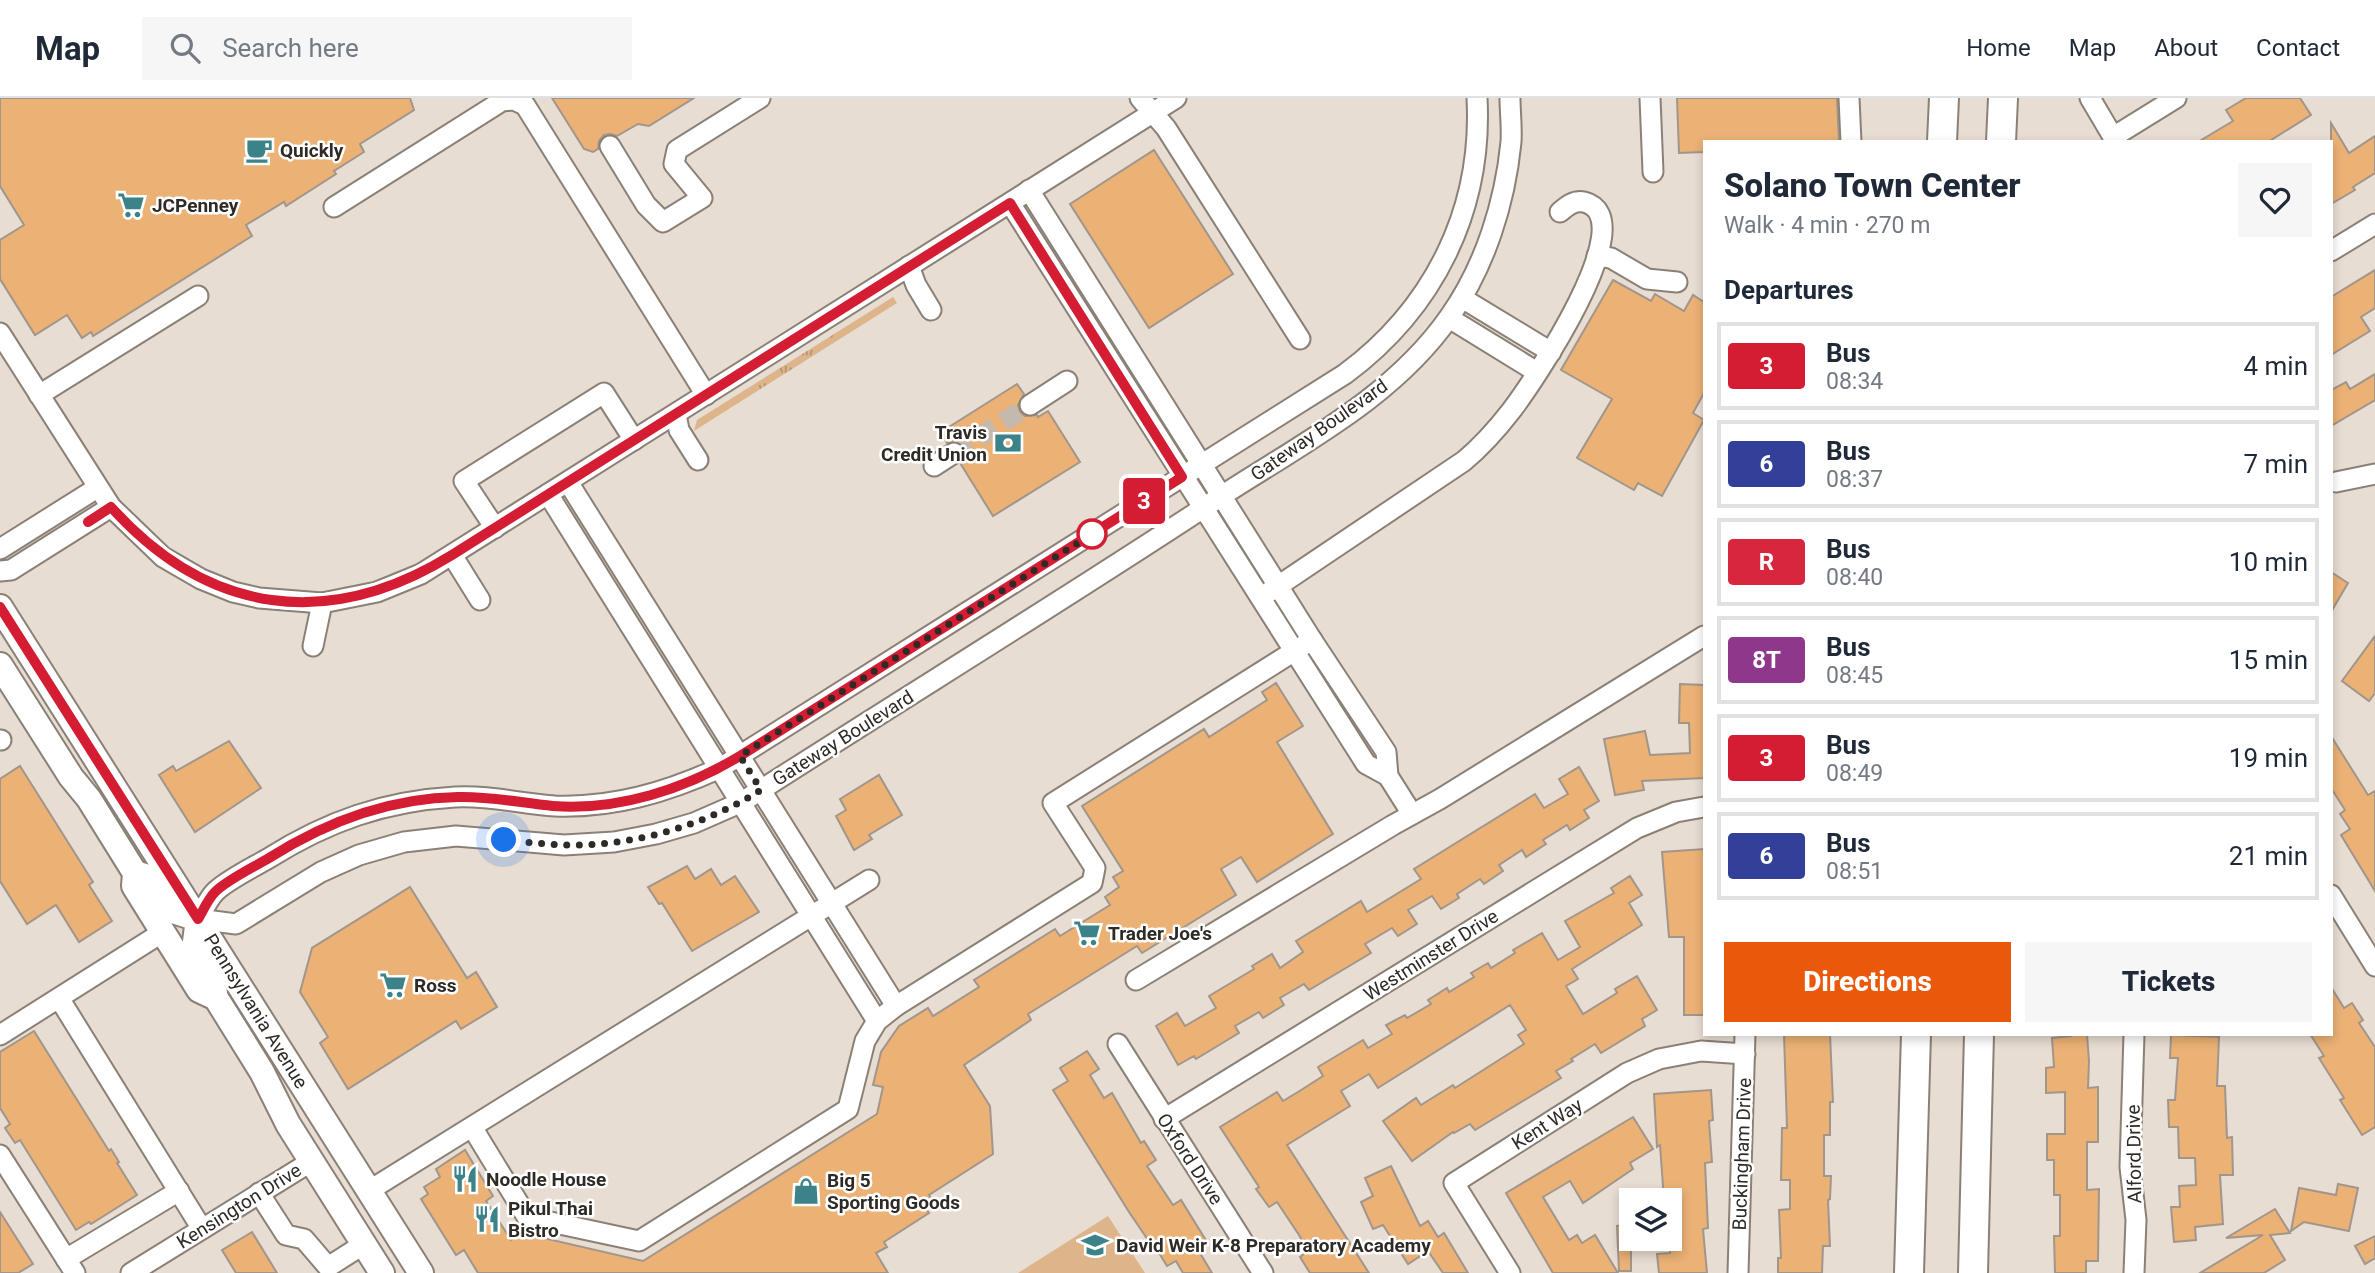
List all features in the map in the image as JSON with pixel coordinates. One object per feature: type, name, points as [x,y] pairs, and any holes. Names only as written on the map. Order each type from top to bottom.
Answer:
[{"type":"highway","points":[[1942,140],[1944,98]]},
{"type":"highway","points":[[2001,140],[2003,98]]},
{"type":"highway","points":[[1909,1273],[1916,1036]]},
{"type":"highway","points":[[1973,1273],[1979,1036]]},
{"type":"main road","name":"Pennsylvania Avenue","points":[[0,607],[416,1265]]},
{"type":"main road","name":"Pennsylvania Avenue","points":[[0,665],[135,873],[134,886],[199,990],[216,998],[262,1072],[288,1124],[382,1273]]},
{"type":"main road","points":[[135,873],[148,877],[173,911],[198,919],[194,949],[213,981],[216,998]]},
{"type":"main road","points":[[326,1121],[312,1161],[339,1173],[385,1245],[416,1265]]},
{"type":"street","points":[[610,146],[646,205],[663,222],[702,198],[674,164],[677,150],[760,98]]},
{"type":"street","points":[[0,333],[97,488],[111,507],[163,557],[201,579],[233,592],[259,598],[322,603],[377,592],[421,574],[1010,203],[1147,105],[1176,98]]},
{"type":"street","name":"Gateway Boulevard","points":[[1477,98],[1474,164],[1464,211],[1445,258],[1422,298],[1398,328],[1373,354],[1354,368],[720,768],[644,798],[593,805],[554,806],[502,798],[458,797],[392,805],[341,819],[300,838],[215,892],[198,919],[236,924],[320,873],[359,855],[404,842],[456,836],[565,845],[614,842],[694,823],[742,802],[1203,509],[1369,399],[1395,378],[1449,318],[1481,259],[1495,221],[1506,175],[1511,139],[1510,98]]},
{"type":"street","points":[[1650,98],[1653,172]]},
{"type":"street","points":[[1849,98],[1851,140]]},
{"type":"street","points":[[2090,98],[2114,139],[2176,98]]},
{"type":"street","points":[[334,207],[502,101],[514,100],[525,105],[706,395]]},
{"type":"street","points":[[1147,105],[1172,137],[1300,339]]},
{"type":"street","points":[[1029,190],[1312,640],[1386,752],[1388,776],[1412,814]]},
{"type":"street","points":[[1259,598],[1464,461],[1484,444],[1513,409],[1564,331],[1593,272],[1597,256],[1602,218],[1594,207],[1583,202],[1570,203],[1560,212]]},
{"type":"street","points":[[1010,203],[1366,764],[1388,776]]},
{"type":"street","points":[[2333,250],[2375,224]]},
{"type":"street","points":[[1597,256],[1611,258],[1647,279],[1677,282]]},
{"type":"street","points":[[909,266],[916,285],[931,310]]},
{"type":"street","points":[[39,395],[198,296]]},
{"type":"street","points":[[1462,298],[1551,352]]},
{"type":"street","points":[[1449,318],[1537,372]]},
{"type":"street","points":[[1030,405],[1067,381]]},
{"type":"street","points":[[495,528],[464,481],[604,393],[634,440]]},
{"type":"street","points":[[676,414],[679,430],[698,460]]},
{"type":"street","points":[[934,466],[954,453]]},
{"type":"street","points":[[2336,482],[2375,474]]},
{"type":"street","points":[[568,482],[896,1006]]},
{"type":"street","points":[[0,549],[97,488]]},
{"type":"street","points":[[548,494],[877,1021]]},
{"type":"street","points":[[0,571],[11,570],[111,507]]},
{"type":"street","points":[[452,555],[480,600]]},
{"type":"street","points":[[313,646],[322,603]]},
{"type":"street","points":[[1136,980],[1440,799],[1703,637]]},
{"type":"street","points":[[472,1126],[527,1217],[639,1241],[848,1109],[865,1041],[877,1021],[896,1006],[1092,883],[1095,868],[1053,803],[1312,640]]},
{"type":"street","name":"Westminster Drive","points":[[1164,1119],[1637,828],[1675,812],[1703,807]]},
{"type":"street","points":[[370,1190],[869,880]]},
{"type":"street","points":[[2333,898],[2370,945],[2375,966]]},
{"type":"street","points":[[0,1035],[163,932]]},
{"type":"street","points":[[60,998],[202,1229]]},
{"type":"street","name":"Alford Drive","points":[[2134,1036],[2130,1167],[2136,1220],[2134,1273]]},
{"type":"street","name":"Oxford Drive","points":[[1118,1044],[1263,1273]]},
{"type":"street","name":"Kent Way","points":[[1510,1273],[1454,1183],[1627,1073],[1660,1059],[1745,1044]]},
{"type":"street","name":"Buckingham Drive","points":[[1738,1273],[1745,1044]]},
{"type":"street","points":[[0,1155],[70,1266],[179,1191]]},
{"type":"street","name":"Kensington Drive","points":[[131,1273],[312,1161]]},
{"type":"street","points":[[259,1193],[286,1235],[304,1239],[328,1267],[364,1244]]},
{"type":"green space","points":[[893,297],[897,303],[694,431],[697,420]]},
{"type":"green space","name":"David Weir K-8 Preparatory Academy","points":[[1108,1216],[1145,1273],[1018,1273]]},
{"type":"building","points":[[0,98],[410,98],[414,110],[360,144],[364,152],[334,171],[336,174],[286,206],[284,202],[246,225],[252,236],[93,336],[91,332],[82,338],[67,315],[35,335],[0,279],[0,240],[24,225],[0,186]]},
{"type":"building","points":[[552,98],[694,98],[649,126],[638,124],[617,136],[604,135],[599,141],[598,149],[593,152],[584,149]]},
{"type":"building","points":[[1677,98],[1837,98],[1839,140],[1703,140],[1703,152],[1679,153]]},
{"type":"building","points":[[2246,98],[2300,98],[2311,115],[2271,140],[2201,140],[2233,121],[2226,110]]},
{"type":"building","points":[[2331,123],[2349,153],[2375,136],[2375,173],[2353,187],[2355,190],[2333,203],[2333,140]]},
{"type":"building","points":[[1154,150],[1233,274],[1149,328],[1070,204]]},
{"type":"building","points":[[2375,270],[2375,308],[2361,317],[2370,331],[2333,354],[2333,296]]},
{"type":"building","points":[[1613,280],[1651,301],[1655,294],[1684,311],[1693,295],[1703,301],[1703,395],[1693,413],[1703,422],[1662,496],[1638,483],[1634,490],[1577,458],[1612,399],[1561,370]]},
{"type":"building","points":[[2375,374],[2375,400],[2333,425],[2333,389],[2346,382],[2350,389]]},
{"type":"building","name":"Travis Credit Union","points":[[1017,384],[1024,394],[1018,405],[1020,412],[1025,416],[1038,417],[1048,411],[1080,462],[993,516],[960,463],[965,458],[965,447],[959,442],[947,443],[941,432]]},
{"type":"building","points":[[2333,573],[2348,583],[2333,609]]},
{"type":"building","points":[[2375,636],[2375,693],[2369,701],[2342,681]]},
{"type":"building","points":[[1276,683],[1303,726],[1277,742],[1333,834],[1257,882],[1241,857],[1221,869],[1236,895],[1142,953],[1137,946],[1028,1014],[1031,1020],[964,1065],[990,1106],[993,1154],[929,1195],[932,1200],[923,1205],[929,1213],[884,1242],[887,1247],[876,1253],[888,1273],[478,1273],[464,1250],[456,1255],[421,1199],[428,1194],[424,1187],[440,1177],[436,1169],[465,1150],[493,1196],[486,1201],[511,1240],[522,1233],[643,1261],[877,1114],[883,1087],[873,1085],[881,1052],[899,1026],[928,1008],[933,1016],[979,987],[974,980],[1055,929],[1060,936],[1110,905],[1105,897],[1119,887],[1113,877],[1123,871],[1082,806],[1204,729],[1209,737],[1267,700],[1262,692]]},
{"type":"building","points":[[1680,684],[1703,685],[1703,778],[1642,781],[1644,790],[1615,795],[1604,739],[1645,731],[1650,755],[1690,753],[1689,723],[1679,723]]},
{"type":"building","points":[[2333,739],[2368,795],[2375,791],[2375,891],[2341,835],[2350,829],[2340,814],[2345,810],[2333,791]]},
{"type":"building","points":[[229,741],[261,788],[195,832],[159,775],[173,766],[176,771]]},
{"type":"building","points":[[20,766],[93,882],[89,885],[112,921],[79,942],[56,905],[27,924],[0,881],[0,779]]},
{"type":"building","points":[[1579,767],[1599,801],[1584,810],[1589,818],[1570,830],[1567,825],[1543,840],[1546,844],[1526,857],[1522,850],[1499,865],[1503,871],[1484,884],[1480,879],[1457,894],[1459,898],[1441,909],[1432,896],[1408,910],[1417,924],[1398,936],[1392,928],[1365,944],[1371,953],[1309,990],[1304,984],[1280,998],[1284,1005],[1263,1018],[1259,1012],[1235,1026],[1239,1033],[1196,1059],[1194,1056],[1178,1065],[1156,1026],[1177,1013],[1185,1026],[1216,1008],[1209,996],[1254,969],[1252,966],[1272,954],[1280,968],[1303,952],[1296,941],[1361,901],[1367,912],[1421,879],[1414,869],[1535,794],[1544,808],[1568,794],[1559,779]]},
{"type":"building","points":[[879,775],[902,815],[869,835],[872,839],[854,850],[836,816],[846,810],[840,799]]},
{"type":"building","points":[[1703,849],[1703,1015],[1684,1015],[1684,937],[1669,937],[1662,852]]},
{"type":"building","points":[[687,866],[695,879],[711,869],[721,885],[735,876],[759,912],[692,951],[662,903],[659,904],[648,887]]},
{"type":"building","points":[[1630,876],[1642,895],[1629,903],[1642,925],[1572,969],[1578,979],[1566,986],[1583,1014],[1617,993],[1615,989],[1637,976],[1657,1010],[1642,1019],[1645,1026],[1601,1053],[1595,1044],[1556,1071],[1561,1078],[1475,1130],[1470,1124],[1453,1132],[1412,1161],[1383,1121],[1416,1098],[1421,1105],[1453,1085],[1455,1088],[1524,1044],[1518,1035],[1526,1030],[1510,1005],[1378,1088],[1369,1074],[1341,1091],[1350,1106],[1287,1145],[1369,1273],[1310,1273],[1300,1257],[1308,1251],[1299,1235],[1277,1202],[1269,1207],[1220,1127],[1277,1092],[1283,1101],[1298,1092],[1323,1076],[1318,1067],[1363,1040],[1368,1048],[1392,1034],[1386,1025],[1405,1015],[1407,1018],[1431,1004],[1428,1000],[1447,988],[1449,992],[1474,977],[1471,973],[1488,963],[1491,968],[1515,953],[1513,950],[1542,933],[1558,960],[1580,947],[1565,921],[1614,893],[1611,888]]},
{"type":"building","name":"Ross","points":[[410,887],[467,978],[476,972],[497,1007],[461,1029],[456,1021],[348,1089],[320,1043],[328,1037],[300,992],[312,948]]},
{"type":"building","points":[[2333,990],[2344,1008],[2352,1003],[2363,1020],[2359,1023],[2375,1047],[2375,1127],[2362,1135],[2340,1100],[2344,1098],[2319,1058],[2324,1056],[2311,1036],[2333,1036]]},
{"type":"building","points":[[34,1031],[109,1151],[111,1149],[137,1195],[91,1224],[89,1222],[76,1230],[20,1140],[15,1143],[5,1128],[10,1124],[0,1108],[0,1052]]},
{"type":"building","points":[[1784,1036],[1830,1036],[1833,1102],[1830,1102],[1830,1135],[1824,1135],[1824,1176],[1831,1176],[1828,1200],[1830,1246],[1823,1246],[1822,1273],[1778,1273],[1778,1258],[1781,1258],[1779,1210],[1790,1209],[1790,1180],[1781,1180],[1782,1128],[1787,1128]]},
{"type":"building","points":[[2087,1036],[2088,1088],[2098,1087],[2098,1142],[2087,1142],[2087,1190],[2099,1189],[2098,1261],[2086,1261],[2086,1273],[2055,1273],[2054,1236],[2060,1236],[2060,1195],[2054,1195],[2054,1160],[2047,1160],[2047,1134],[2065,1134],[2065,1092],[2046,1093],[2046,1068],[2054,1067],[2052,1038]]},
{"type":"building","points":[[2171,1036],[2219,1037],[2217,1086],[2225,1086],[2227,1138],[2232,1137],[2233,1175],[2220,1175],[2223,1224],[2195,1227],[2196,1240],[2174,1242],[2171,1207],[2180,1207],[2179,1186],[2196,1185],[2195,1158],[2179,1158],[2178,1127],[2169,1127],[2168,1100],[2175,1100],[2178,1058],[2170,1058]]},
{"type":"building","points":[[1087,1051],[1099,1069],[1090,1075],[1104,1098],[1112,1093],[1141,1143],[1144,1141],[1156,1160],[1147,1166],[1173,1205],[1181,1200],[1207,1242],[1197,1248],[1212,1273],[1183,1273],[1176,1261],[1167,1266],[1129,1212],[1053,1090],[1068,1081],[1060,1068]]},
{"type":"building","points":[[1711,1090],[1713,1120],[1709,1121],[1712,1162],[1705,1163],[1708,1228],[1703,1229],[1707,1273],[1659,1273],[1657,1254],[1682,1251],[1682,1188],[1663,1188],[1660,1145],[1657,1147],[1654,1094]]},
{"type":"building","points":[[1633,1117],[1653,1149],[1630,1163],[1633,1169],[1583,1203],[1570,1181],[1543,1197],[1569,1240],[1577,1235],[1582,1243],[1595,1235],[1618,1273],[1553,1273],[1506,1193]]},
{"type":"building","points":[[1391,1166],[1420,1226],[1428,1221],[1438,1237],[1444,1233],[1468,1273],[1443,1273],[1428,1251],[1408,1264],[1383,1225],[1373,1229],[1361,1202],[1373,1196],[1365,1178]]},
{"type":"building","points":[[2338,1184],[2358,1188],[2349,1231],[2304,1222],[2291,1231],[2299,1188],[2336,1195]]},
{"type":"building","points":[[2275,1209],[2290,1233],[2270,1235],[2285,1260],[2264,1273],[2200,1273],[2263,1235],[2226,1238]]},
{"type":"building","points":[[0,1212],[33,1264],[18,1273],[0,1273]]},
{"type":"building","points":[[1617,1226],[1619,1251],[1631,1251],[1631,1271],[1619,1271]]},
{"type":"building","points":[[252,1232],[277,1273],[236,1273],[222,1250]]},
{"type":"building","points":[[2375,1236],[2375,1258],[2365,1264],[2355,1246]]},
{"type":"tunnel","points":[[954,453],[1030,405]]},
{"type":"bus line","name":"3","points":[[0,607],[198,919],[215,892],[300,838],[341,819],[392,805],[458,797],[502,798],[554,806],[593,805],[644,798],[703,776],[740,756],[1182,477],[1010,203],[452,555],[421,574],[377,592],[322,603],[259,598],[233,592],[201,579],[163,557],[111,507],[88,522]]},
{"type":"place","name":"Quickly","points":[[259,150]]},
{"type":"place","name":"JCPenney","points":[[131,205]]},
{"type":"place","name":"Travis Credit Union","points":[[1008,443]]},
{"type":"place","name":"Trader Joe's","points":[[1087,933]]},
{"type":"place","name":"Ross","points":[[393,985]]},
{"type":"place","name":"Noodle House","points":[[465,1179]]},
{"type":"place","name":"Big 5 Sporting Goods","points":[[806,1191]]},
{"type":"place","name":"Pikul Thai Bistro","points":[[487,1219]]},
{"type":"place","name":"David Weir K-8 Preparatory Academy","points":[[1095,1245]]},
{"type":"route","points":[[504,840],[565,845],[614,842],[694,823],[742,802],[761,790],[740,756],[1092,534]]}]
